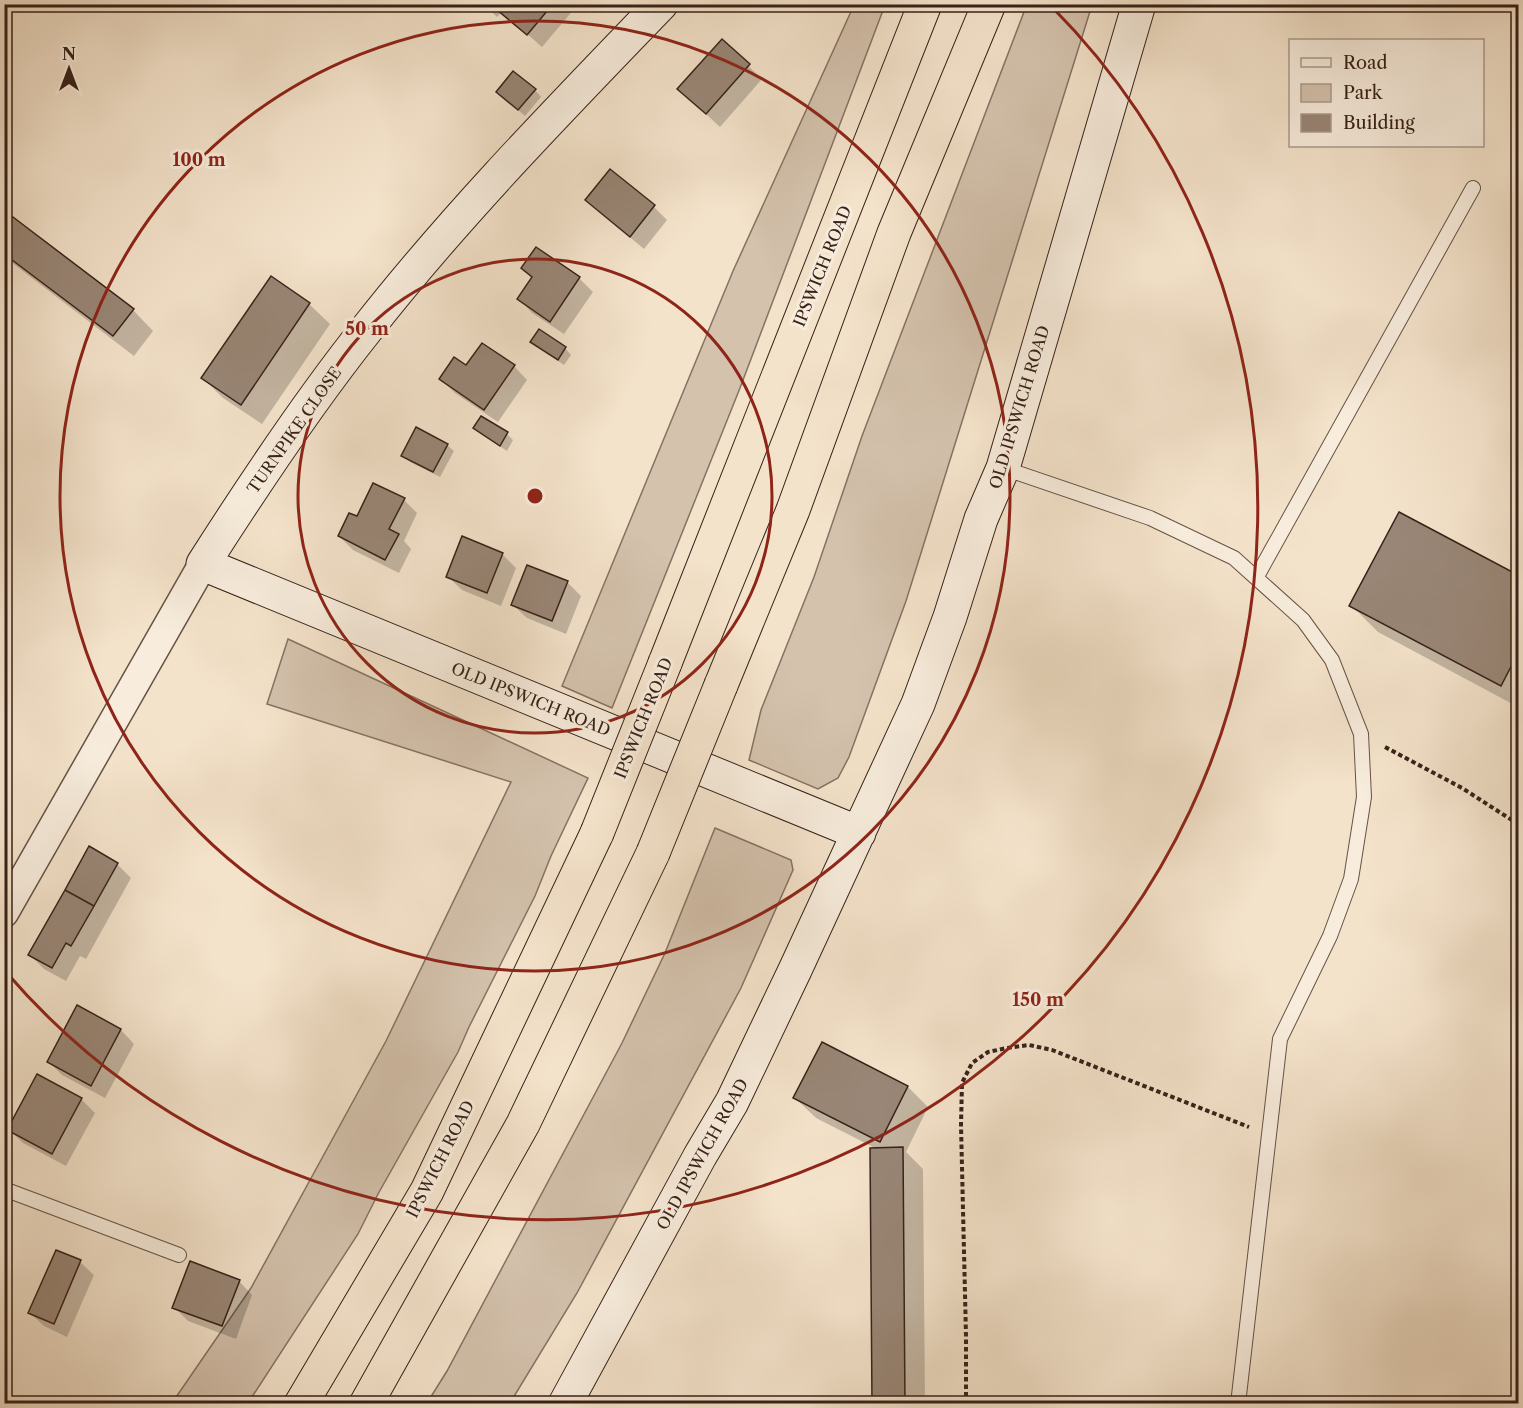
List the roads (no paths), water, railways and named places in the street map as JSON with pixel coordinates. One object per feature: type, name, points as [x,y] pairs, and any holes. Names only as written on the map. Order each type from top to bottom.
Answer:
[{"type":"highway","name":"IPSWICH ROAD","points":[[301,1404],[427,1191],[597,833],[925,4]]},
{"type":"highway","points":[[366,1404],[523,1124],[653,853],[792,510],[894,233],[989,4]]},
{"type":"street","name":"TURNPIKE CLOSE","points":[[4,913],[203,564],[305,411],[401,286],[526,144],[661,4]]},
{"type":"street","name":"OLD IPSWICH ROAD","points":[[565,1404],[700,1156],[732,1102],[918,704],[950,617],[981,519],[1003,468],[1139,4]]},
{"type":"street","name":"OLD IPSWICH ROAD","points":[[203,564],[859,833]]},
{"type":"lane","points":[[1256,578],[1473,188]]},
{"type":"lane","points":[[1003,468],[1150,518],[1234,558],[1303,620],[1332,660],[1361,734],[1364,797],[1351,879],[1330,936],[1281,1039],[1238,1404]]},
{"type":"lane","points":[[4,1189],[178,1255]]}]
